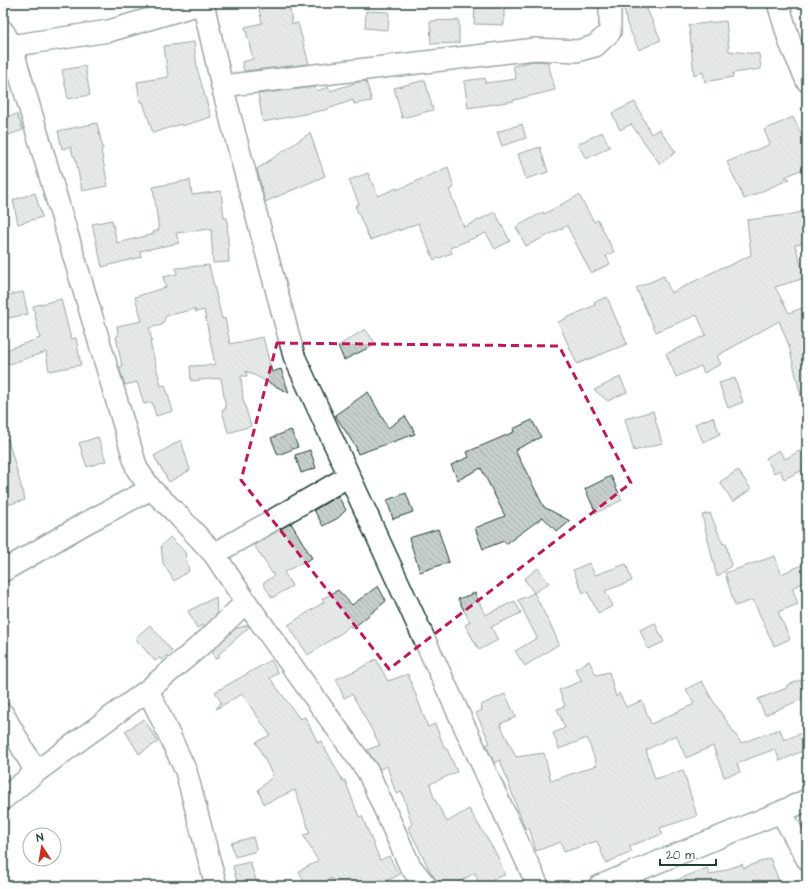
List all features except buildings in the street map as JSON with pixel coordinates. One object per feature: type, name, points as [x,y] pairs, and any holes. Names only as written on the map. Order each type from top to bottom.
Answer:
[{"type":"street","points":[[426,886],[410,866],[368,772],[246,602],[214,554],[175,512],[151,489],[137,469],[6,41],[109,31],[203,3],[222,86],[294,356],[538,886]]},
{"type":"street","points":[[222,86],[534,50],[577,51],[595,46],[610,32],[610,3]]},
{"type":"street","points":[[778,3],[790,43],[807,81]]},
{"type":"street","points":[[214,554],[349,476]]},
{"type":"street","points":[[3,571],[84,524],[151,489]]},
{"type":"street","points":[[3,799],[36,772],[148,690],[208,639],[246,602]]},
{"type":"street","points":[[148,690],[186,771],[216,886]]},
{"type":"street","points":[[3,714],[36,772]]},
{"type":"street","points":[[599,886],[807,800]]},
{"type":"street","points":[[781,812],[807,858]]},
{"type":"highlighted area","points":[[277,343],[559,346],[631,483],[389,669],[241,480]]}]
